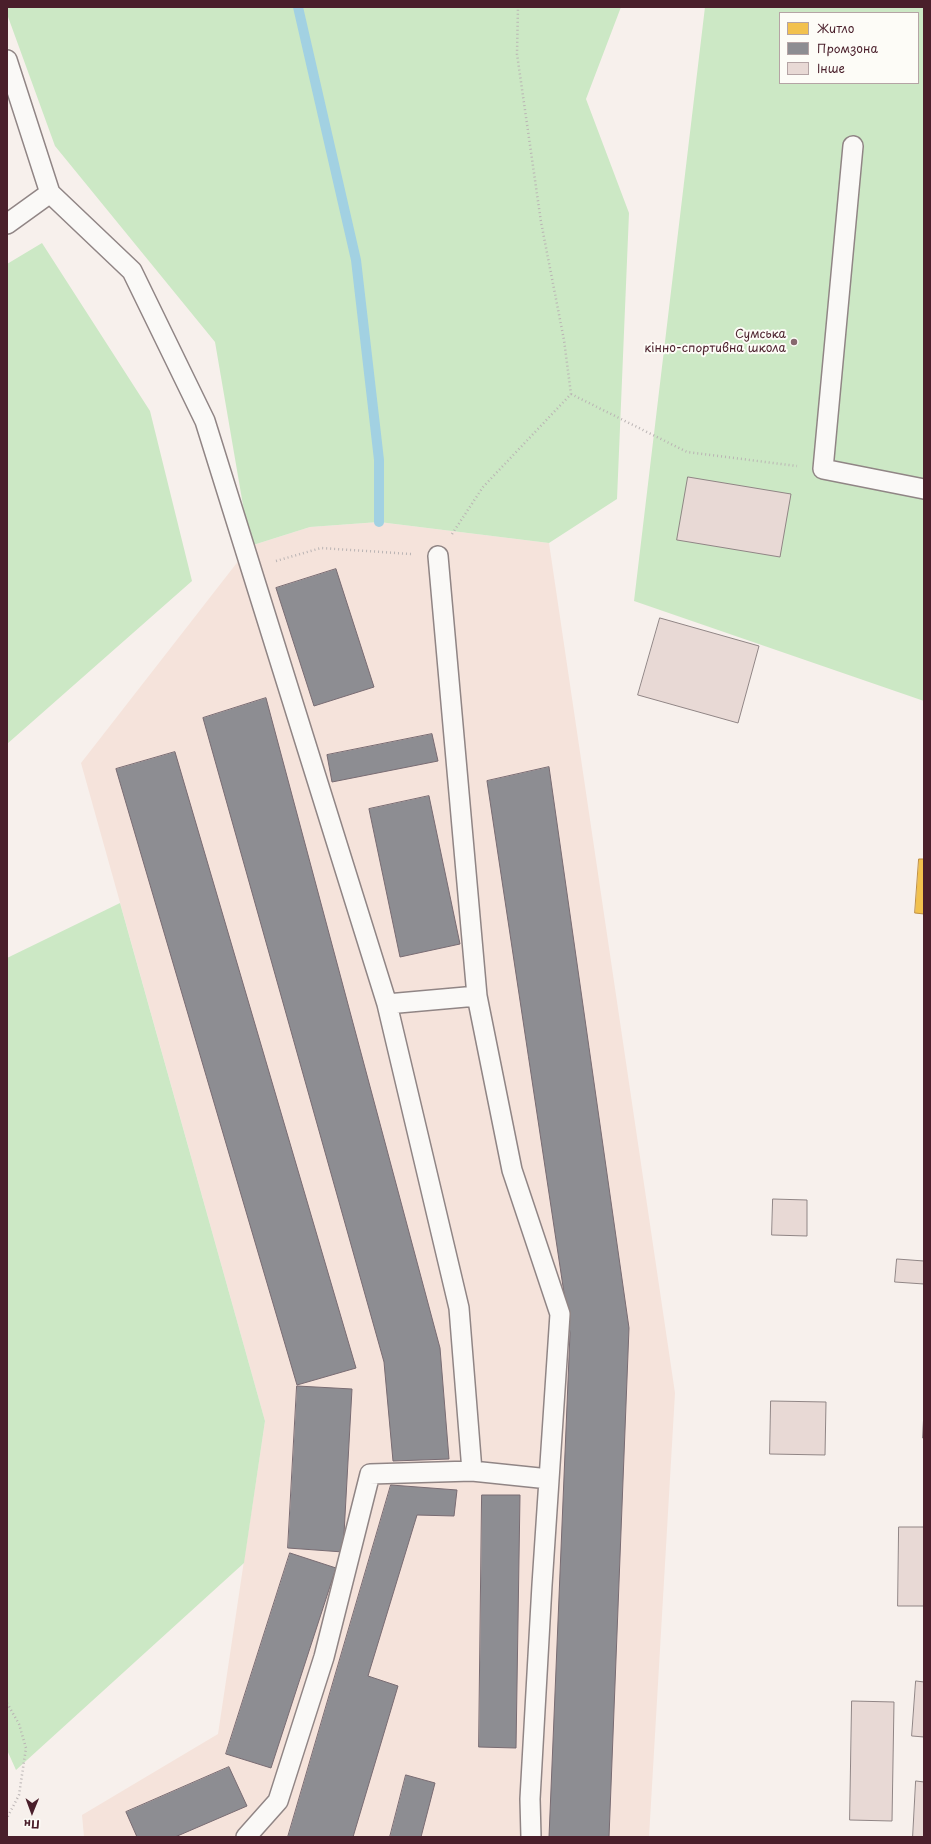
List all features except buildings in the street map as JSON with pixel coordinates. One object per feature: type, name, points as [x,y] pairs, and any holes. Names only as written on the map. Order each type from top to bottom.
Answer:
[{"type":"lane","points":[[7,60],[50,193],[132,271],[205,421],[387,1004],[459,1308],[472,1471]]},
{"type":"lane","points":[[853,146],[823,469],[924,489]]},
{"type":"lane","points":[[7,224],[50,193]]},
{"type":"lane","points":[[438,556],[477,996],[512,1170],[560,1314],[530,1798],[531,1837]]},
{"type":"lane","points":[[387,1004],[477,996]]},
{"type":"lane","points":[[246,1837],[278,1801],[324,1657],[370,1474],[472,1471],[549,1479]]},
{"type":"path","points":[[518,7],[516,54],[541,222],[564,340],[571,394]]},
{"type":"path","points":[[571,394],[687,452],[823,469]]},
{"type":"path","points":[[251,568],[321,548],[438,556],[483,487],[571,394]]},
{"type":"path","points":[[7,1703],[19,1724],[26,1748],[20,1794],[7,1818]]},
{"type":"shaded area","points":[[379,522],[549,543],[675,1393],[649,1837],[84,1837],[82,1815],[218,1734],[265,1421],[81,763],[250,546],[310,527]]},
{"type":"green space","points":[[7,7],[621,7],[586,99],[629,213],[617,499],[549,543],[379,522],[310,527],[250,546],[215,342],[55,146],[7,14]]},
{"type":"green space","name":"Сумська кінно-спортивна школа","points":[[705,7],[924,7],[924,701],[634,601]]},
{"type":"green space","points":[[42,243],[150,411],[192,581],[7,744],[7,264]]},
{"type":"green space","points":[[120,903],[265,1421],[244,1563],[16,1770],[7,1750],[7,958]]},
{"type":"waterway","points":[[298,7],[356,260],[379,460],[379,522]]},
{"type":"place","name":"Сумська кінно-спортивна школа","points":[[794,342]]}]
